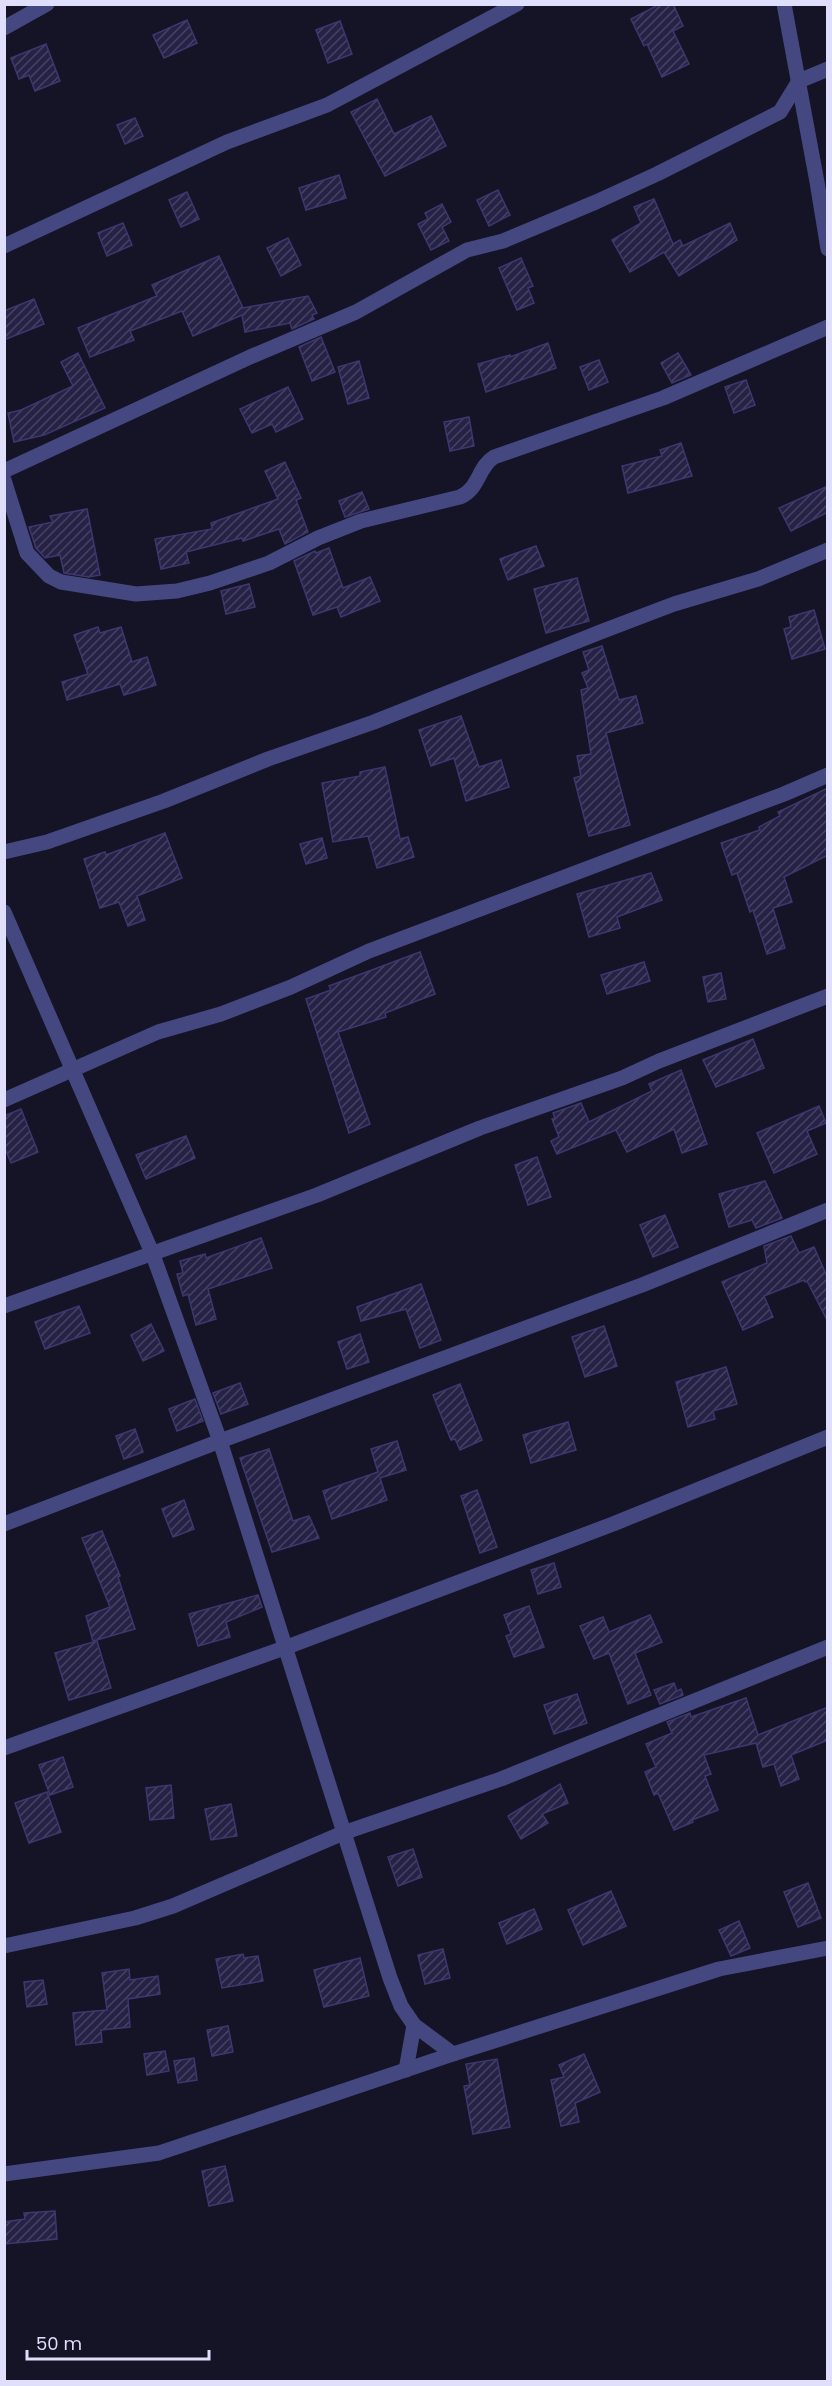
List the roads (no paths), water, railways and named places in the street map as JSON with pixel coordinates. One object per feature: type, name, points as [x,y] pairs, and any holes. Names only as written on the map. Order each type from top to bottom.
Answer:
[{"type":"street","points":[[4,28],[47,4]]},
{"type":"street","points":[[4,246],[227,142],[327,105],[517,4]]},
{"type":"street","points":[[784,4],[828,249]]},
{"type":"street","points":[[4,471],[250,357],[356,312],[467,250],[503,241],[657,174],[780,112],[799,81],[828,69]]},
{"type":"street","points":[[4,480],[27,553],[49,576],[61,582],[136,594],[177,591],[210,583],[269,563],[318,538],[361,521],[460,497],[473,488],[487,464],[494,457],[663,398],[828,327]]},
{"type":"street","points":[[4,852],[47,842],[164,801],[268,759],[374,722],[644,615],[758,579],[828,550]]},
{"type":"street","points":[[4,1100],[158,1032],[221,1014],[291,987],[369,951],[784,794],[828,775]]},
{"type":"street","points":[[4,912],[153,1255],[220,1441],[390,1978],[401,2006],[414,2025],[453,2054]]},
{"type":"street","points":[[4,1306],[317,1195],[480,1128],[622,1078],[828,996]]},
{"type":"street","points":[[4,1524],[220,1441],[642,1285],[828,1210]]},
{"type":"street","points":[[4,1748],[287,1647],[613,1524],[828,1437]]},
{"type":"street","points":[[4,1946],[135,1918],[173,1906],[344,1833],[501,1779],[828,1647]]},
{"type":"street","points":[[4,2174],[159,2153],[453,2054],[720,1968],[828,1948]]},
{"type":"street","points":[[406,2070],[414,2025]]}]
